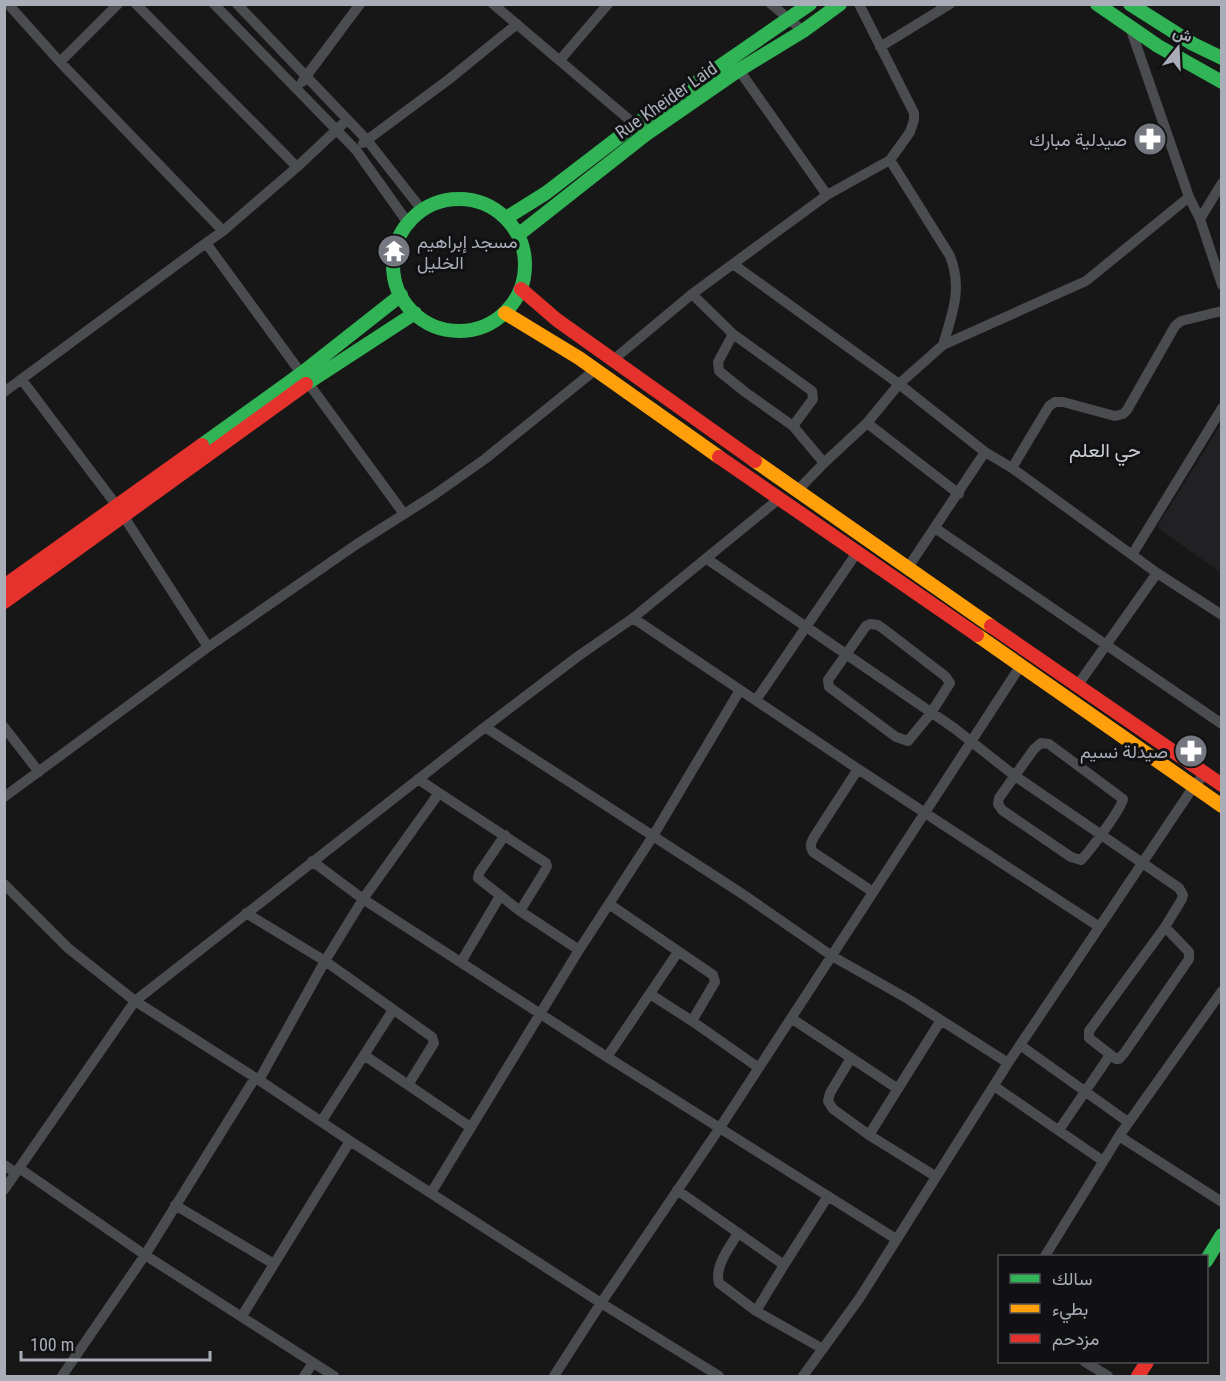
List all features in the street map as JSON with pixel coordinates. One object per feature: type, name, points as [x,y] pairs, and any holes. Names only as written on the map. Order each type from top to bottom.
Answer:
[{"type":"street","points":[[8,4],[60,62],[223,231]]},
{"type":"street","points":[[60,62],[118,4]]},
{"type":"street","points":[[136,4],[297,167]]},
{"type":"street","points":[[214,4],[356,150],[408,223]]},
{"type":"street","points":[[237,4],[367,140],[422,210]]},
{"type":"street","points":[[296,90],[360,4]]},
{"type":"street","points":[[493,4],[641,130]]},
{"type":"street","points":[[771,4],[802,31]]},
{"type":"street","name":"Rue Kheider Laid","points":[[518,235],[641,130],[810,4]]},
{"type":"street","name":"Rue Kheider Laid","points":[[506,218],[641,130],[802,31],[840,4]]},
{"type":"street","points":[[613,360],[692,294],[827,195],[890,160],[910,132],[914,113],[859,4]]},
{"type":"street","points":[[880,47],[950,4]]},
{"type":"street","points":[[1097,4],[1131,30],[1221,82]]},
{"type":"street","points":[[1130,4],[1149,8],[1193,44],[1221,58]]},
{"type":"street","points":[[560,60],[603,6]]},
{"type":"street","points":[[356,150],[517,24]]},
{"type":"street","points":[[1131,30],[1189,198],[1200,219],[1221,285]]},
{"type":"street","points":[[739,70],[827,195]]},
{"type":"street","points":[[4,392],[223,231],[348,120]]},
{"type":"street","points":[[890,160],[950,256],[956,271],[957,295],[943,345]]},
{"type":"street","points":[[1200,219],[1221,183]]},
{"type":"street","points":[[797,491],[867,423],[899,384],[943,345],[1086,281],[1189,198]]},
{"type":"street","points":[[465,199],[487,205],[506,218],[518,235],[525,252],[525,271],[521,290],[506,313],[489,324],[470,330],[450,330],[431,325],[415,314],[401,296],[394,278],[393,258],[398,240],[408,223],[422,210],[443,201],[465,199]]},
{"type":"street","points":[[206,243],[404,514]]},
{"type":"street","points":[[733,264],[899,384],[985,452],[1012,468],[1156,573],[1221,615]]},
{"type":"street","points":[[521,290],[557,321],[907,569],[1221,785]]},
{"type":"street","points":[[692,294],[733,334],[814,393],[813,399],[793,426]]},
{"type":"street","points":[[4,602],[120,511],[305,378],[401,296]]},
{"type":"street","points":[[1012,468],[1049,406],[1055,402],[1063,402],[1115,416],[1123,414],[1174,326],[1180,321],[1221,311]]},
{"type":"street","points":[[506,313],[556,340],[679,430],[858,551],[1221,806]]},
{"type":"street","points":[[305,378],[415,314]]},
{"type":"street","points":[[733,334],[718,362],[719,371],[793,426],[824,463]]},
{"type":"street","points":[[4,797],[208,647],[484,459],[595,369]]},
{"type":"street","points":[[22,380],[120,511],[208,647]]},
{"type":"street","points":[[1132,555],[1221,408]]},
{"type":"street","points":[[867,423],[959,494]]},
{"type":"street","points":[[907,569],[985,452]]},
{"type":"street","points":[[4,1190],[135,1001],[485,727],[577,657],[633,618],[780,498]]},
{"type":"street","points":[[4,586],[120,511]]},
{"type":"street","points":[[935,528],[1221,724]]},
{"type":"street","points":[[756,700],[858,551]]},
{"type":"street","points":[[707,559],[971,741],[1015,776],[1179,888],[1183,895],[1180,904],[1089,1031],[1089,1038],[1110,1055],[1119,1059],[1189,959],[1189,952],[1165,927]]},
{"type":"street","points":[[1077,686],[1156,573]]},
{"type":"street","points":[[633,618],[1098,926]]},
{"type":"street","points":[[879,625],[948,678],[950,682],[931,713],[908,741],[896,737],[829,687],[828,680],[847,655],[866,626],[879,625]]},
{"type":"street","points":[[554,1377],[601,1303],[719,1129],[1021,665]]},
{"type":"street","points":[[1040,679],[1049,666]]},
{"type":"street","points":[[431,1193],[579,950],[653,836],[740,690]]},
{"type":"street","points":[[4,727],[39,772]]},
{"type":"street","points":[[485,727],[832,956],[941,1020],[1008,1063]]},
{"type":"street","points":[[1049,744],[1123,799],[1123,804],[1081,860],[1075,860],[999,807],[998,801],[1015,776],[1038,745],[1049,744]]},
{"type":"street","points":[[858,769],[814,837],[811,848],[813,852],[873,892]]},
{"type":"street","points":[[803,1377],[859,1299],[935,1176],[1098,926],[1194,786],[1205,774]]},
{"type":"street","points":[[418,779],[544,860],[547,866],[520,911]]},
{"type":"street","points":[[62,1377],[145,1255],[257,1079],[363,899],[439,793]]},
{"type":"street","points":[[505,835],[478,876],[479,881],[579,950]]},
{"type":"street","points":[[312,861],[363,899],[540,1014],[896,1239]]},
{"type":"street","points":[[4,884],[68,948],[135,1001],[719,1377]]},
{"type":"street","points":[[461,962],[500,896]]},
{"type":"street","points":[[609,904],[715,977],[715,982],[692,1021]]},
{"type":"street","points":[[246,913],[325,961],[434,1040],[408,1085]]},
{"type":"street","points":[[607,1057],[678,952]]},
{"type":"street","points":[[1046,1255],[1128,1122],[1221,991]]},
{"type":"street","points":[[650,994],[759,1068]]},
{"type":"street","points":[[321,1122],[393,1010]]},
{"type":"street","points":[[791,1018],[898,1089]]},
{"type":"street","points":[[869,1135],[941,1020]]},
{"type":"street","points":[[1020,1045],[1128,1122]]},
{"type":"street","points":[[364,1055],[470,1127]]},
{"type":"street","points":[[1059,1130],[1110,1055]]},
{"type":"street","points":[[851,1058],[830,1093],[828,1101],[833,1109],[869,1135],[935,1176]]},
{"type":"street","points":[[994,1086],[1103,1161]]},
{"type":"street","points":[[1119,1136],[1221,1203]]},
{"type":"street","points":[[242,1316],[350,1141]]},
{"type":"street","points":[[4,1165],[18,1170],[334,1377]]},
{"type":"street","points":[[677,1190],[784,1265]]},
{"type":"street","points":[[756,1311],[828,1196]]},
{"type":"street","points":[[175,1205],[274,1264]]},
{"type":"street","points":[[738,1233],[718,1269],[719,1283],[756,1311],[823,1350]]},
{"type":"street","points":[[1208,1258],[1221,1235]]},
{"type":"street","points":[[304,1377],[313,1363]]},
{"type":"street","points":[[1087,1363],[1108,1377]]},
{"type":"street","points":[[1138,1377],[1146,1363]]},
{"type":"shaded area","points":[[1221,424],[1221,573],[1157,527]]},
{"type":"traffic: fast","points":[[506,218],[546,193],[636,124],[810,4]]},
{"type":"traffic: fast","points":[[518,235],[645,135],[840,4]]},
{"type":"traffic: fast","points":[[1097,4],[1158,46],[1222,82]]},
{"type":"traffic: fast","points":[[1130,4],[1193,44],[1222,58]]},
{"type":"traffic: fast","points":[[459,199],[484,204],[505,219],[520,240],[525,265],[520,290],[505,311],[484,326],[459,331],[434,326],[413,311],[398,290],[393,265],[398,240],[413,219],[434,204],[459,199]]},
{"type":"traffic: fast","points":[[202,445],[302,373],[401,295]]},
{"type":"traffic: fast","points":[[306,384],[415,313]]},
{"type":"traffic: fast","points":[[1208,1258],[1222,1235]]},
{"type":"traffic: slow","points":[[505,313],[579,358],[719,457]]},
{"type":"traffic: slow","points":[[755,461],[991,626]]},
{"type":"traffic: slow","points":[[977,635],[1222,806]]},
{"type":"traffic: jam","points":[[521,289],[557,320],[755,461]]},
{"type":"traffic: jam","points":[[4,602],[306,384]]},
{"type":"traffic: jam","points":[[4,586],[202,445]]},
{"type":"traffic: jam","points":[[719,457],[977,635]]},
{"type":"traffic: jam","points":[[991,626],[1222,785]]},
{"type":"traffic: jam","points":[[1138,1376],[1146,1363]]},
{"type":"place","name":"صيدلية مبارك","points":[[1150,139]]},
{"type":"place","name":"مسجد إبراهيم الخليل","points":[[394,251]]},
{"type":"place","name":"صيدلة نسيم","points":[[1191,751]]},
{"type":"district","name":"حي العلم","points":[[1105,450]]}]
